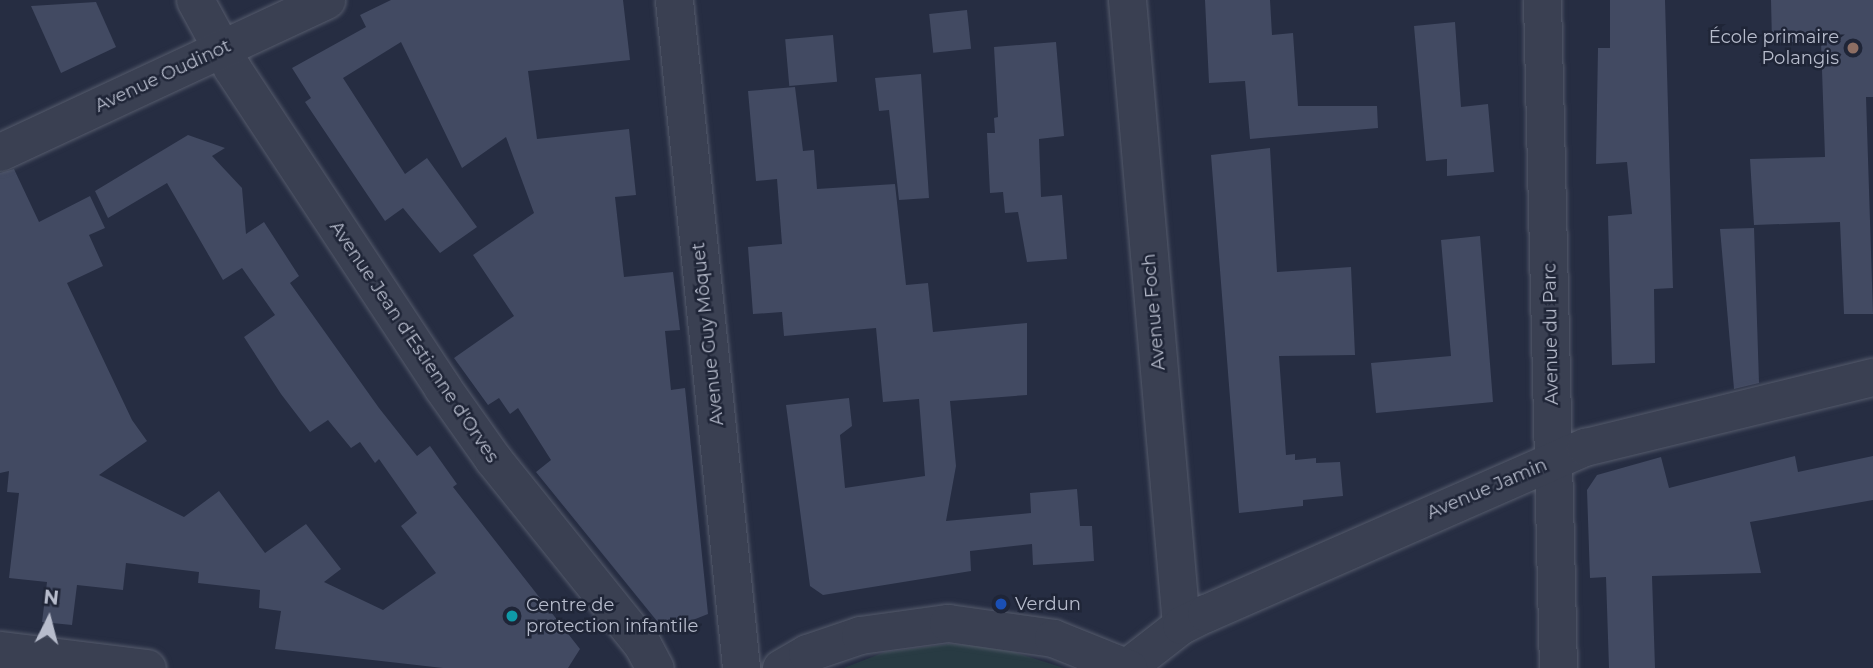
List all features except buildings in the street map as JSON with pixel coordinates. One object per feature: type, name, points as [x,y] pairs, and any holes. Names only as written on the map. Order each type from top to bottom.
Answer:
[{"type":"street","name":"Avenue Jean d'Estienne d'Orves","points":[[195,0],[221,50],[478,439],[642,644],[655,668]]},
{"type":"street","name":"Avenue Oudinot","points":[[0,152],[326,0]]},
{"type":"street","name":"Avenue Guy Môquet","points":[[674,0],[741,668]]},
{"type":"street","name":"Avenue Foch","points":[[1127,0],[1181,625]]},
{"type":"street","name":"Avenue du Parc","points":[[1542,0],[1558,668]]},
{"type":"street","name":"Avenue Jamin","points":[[1127,667],[1181,625],[1585,447],[1702,416],[1873,377]]},
{"type":"street","points":[[781,668],[807,653],[860,635],[948,623],[1053,638],[1127,667]]},
{"type":"street","points":[[0,650],[147,668]]},
{"type":"shaded area","points":[[948,644],[998,647],[1064,668],[844,668],[885,652]]},
{"type":"place","name":"École primaire Polangis","points":[[1853,48]]},
{"type":"place","name":"Verdun","points":[[1001,604]]},
{"type":"place","name":"Centre de protection infantile","points":[[512,616]]}]
